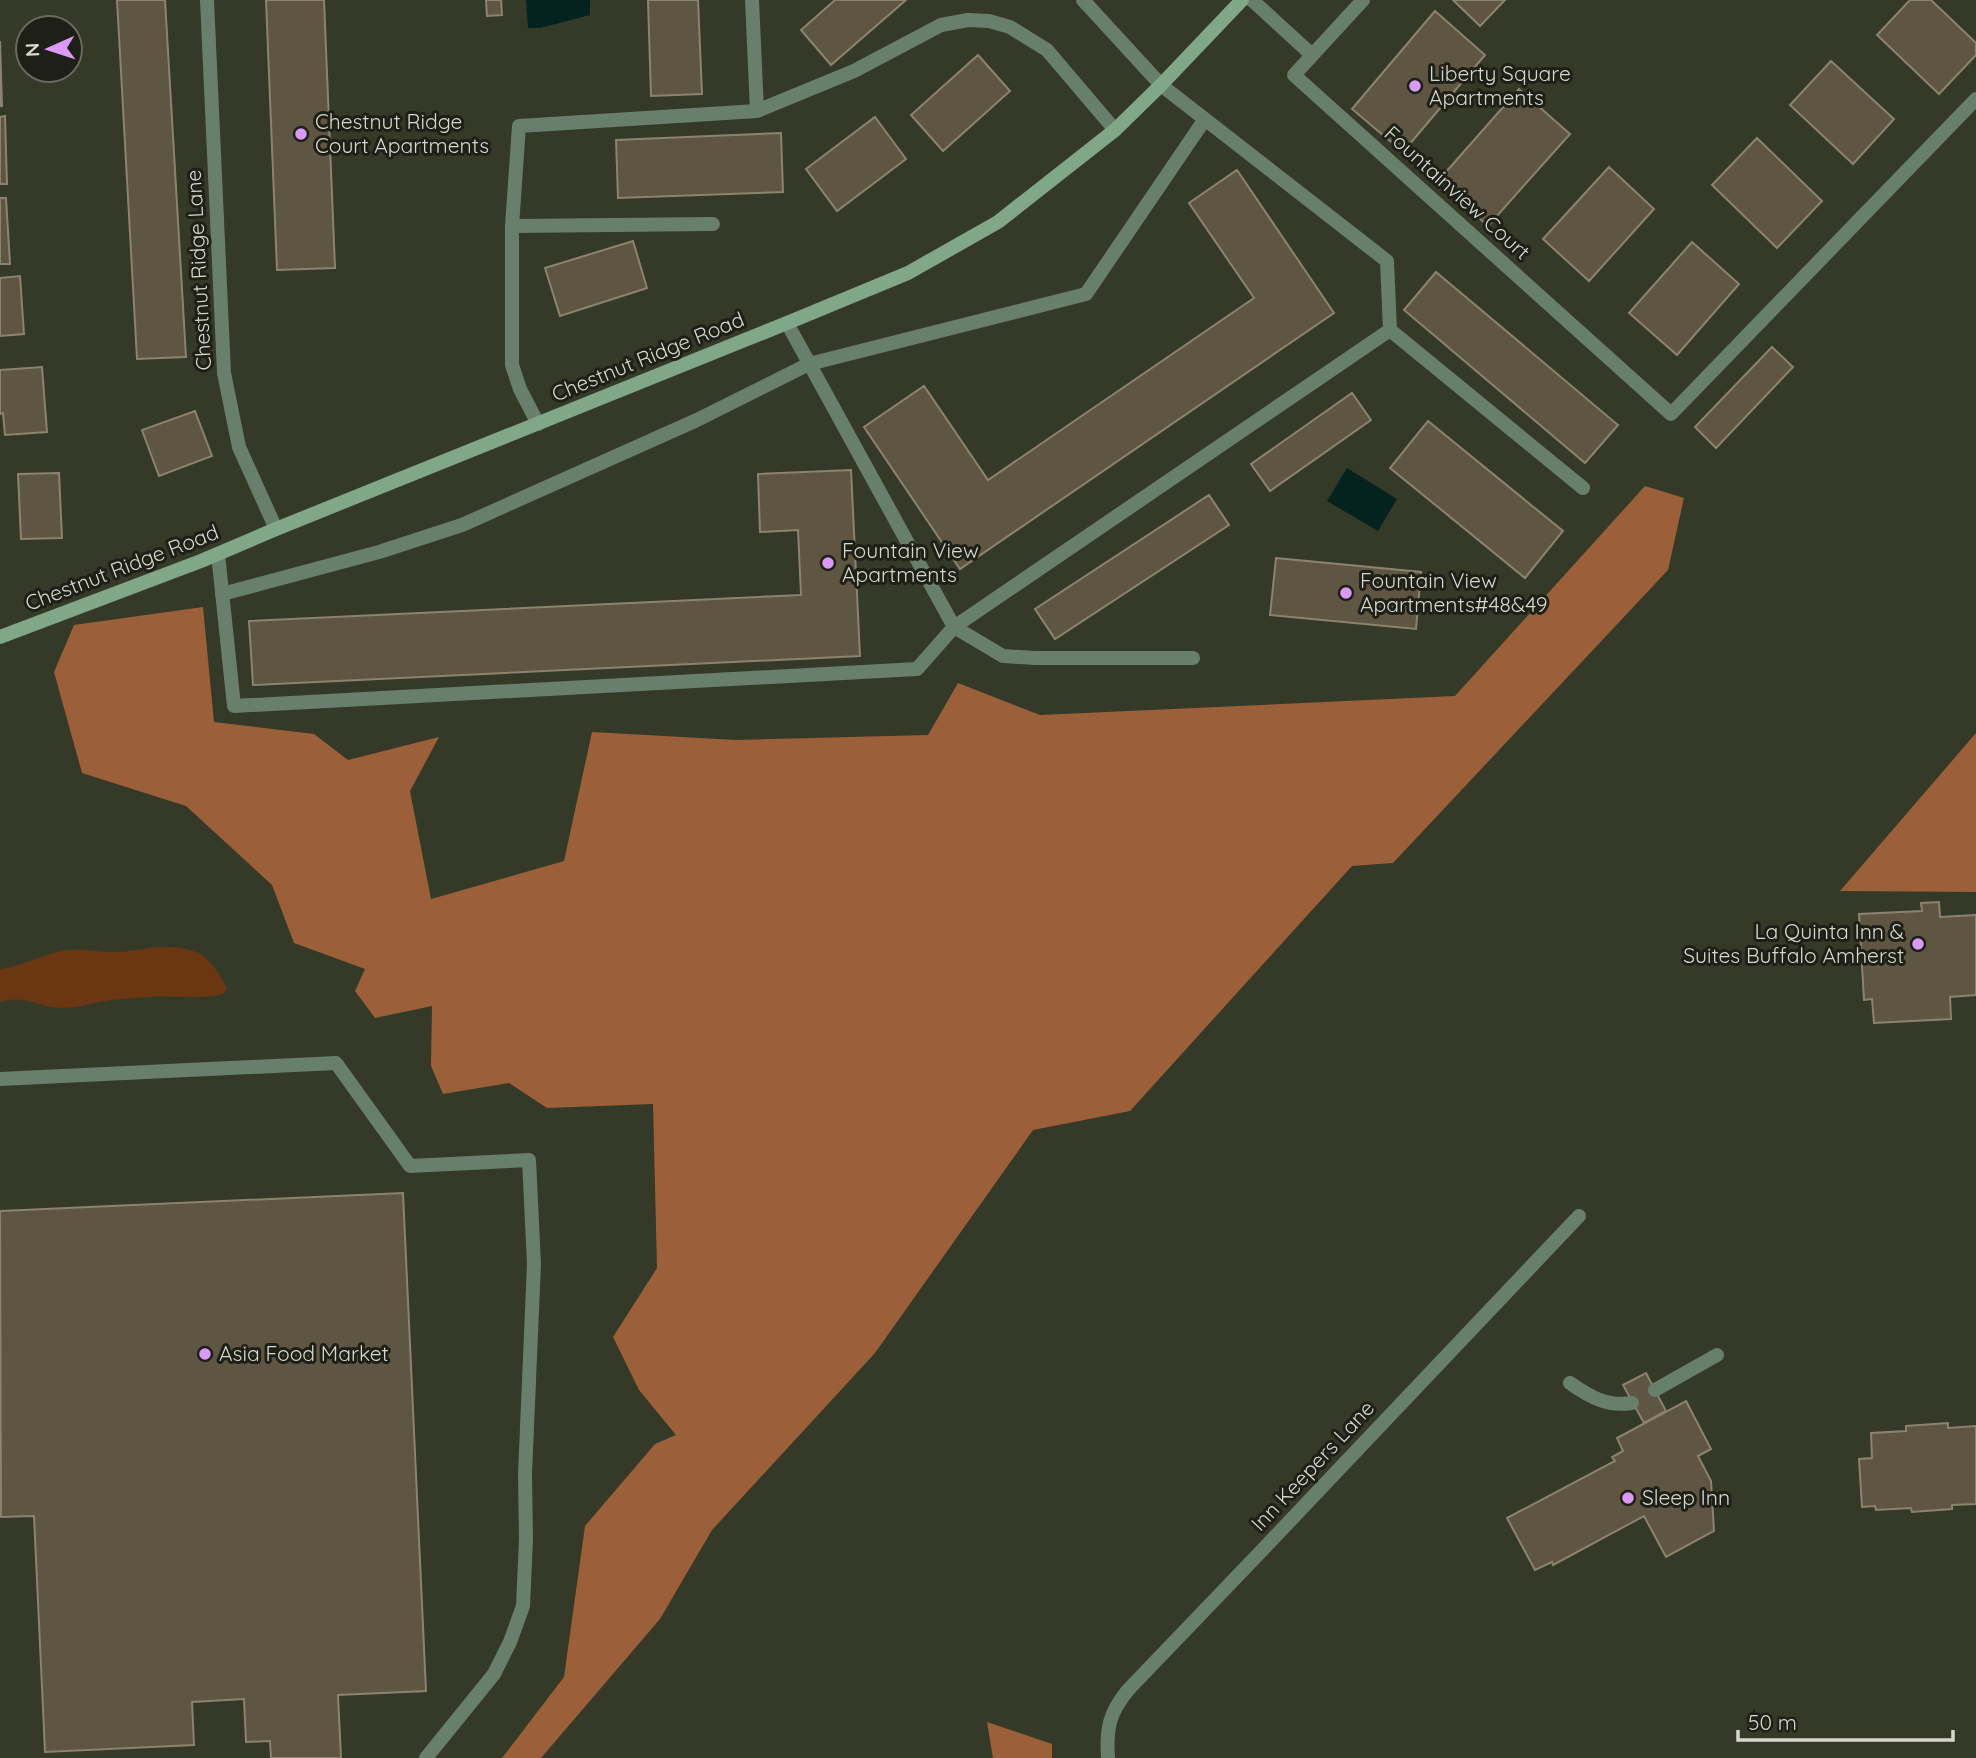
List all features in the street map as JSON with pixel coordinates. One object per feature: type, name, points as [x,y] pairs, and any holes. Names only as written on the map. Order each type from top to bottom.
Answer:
[{"type":"street","name":"Chestnut Ridge Lane","points":[[206,0],[225,373],[239,447],[276,529]]},
{"type":"street","points":[[752,0],[757,111]]},
{"type":"street","points":[[1083,0],[1161,85],[1387,261],[1390,330],[1583,488]]},
{"type":"street","name":"Chestnut Ridge Road","points":[[0,637],[218,554],[908,273],[998,222],[1115,130],[1242,0]]},
{"type":"street","points":[[1252,0],[1312,55],[1363,0]]},
{"type":"street","points":[[538,424],[520,389],[512,365],[512,226],[519,126],[757,111],[854,71],[941,24],[968,20],[989,21],[1010,27],[1047,50],[1115,130]]},
{"type":"street","name":"Fountainview Court","points":[[1312,55],[1294,75],[1671,414],[1976,99]]},
{"type":"street","points":[[222,594],[379,552],[461,525],[697,420],[809,363],[1086,294],[1205,119]]},
{"type":"street","points":[[512,226],[713,224]]},
{"type":"street","points":[[787,323],[954,627],[1003,656],[1035,659],[1193,658]]},
{"type":"street","points":[[218,554],[234,706],[917,668],[954,627],[1390,330]]},
{"type":"street","points":[[0,1079],[336,1063],[410,1166],[529,1160],[534,1264],[525,1474],[523,1606],[510,1642],[494,1674],[426,1758]]},
{"type":"street","name":"Inn Keepers Lane","points":[[1108,1758],[1109,1722],[1116,1704],[1128,1690],[1579,1216]]},
{"type":"street","points":[[1655,1390],[1717,1354]]},
{"type":"street","points":[[1570,1383],[1601,1402],[1632,1403]]},
{"type":"shaded area","points":[[1645,486],[1684,498],[1668,570],[1393,863],[1352,866],[1130,1111],[1033,1130],[875,1353],[712,1530],[660,1619],[541,1758],[502,1758],[564,1677],[585,1526],[655,1444],[676,1435],[639,1390],[613,1337],[657,1268],[653,1104],[547,1108],[509,1083],[443,1094],[431,1066],[432,1006],[375,1018],[355,991],[365,969],[294,943],[272,885],[186,806],[82,773],[54,672],[74,625],[203,607],[214,722],[314,734],[348,760],[439,737],[410,791],[431,899],[564,861],[592,732],[736,740],[928,735],[958,683],[1040,715],[1455,696]]},
{"type":"shaded area","points":[[1976,733],[1976,892],[1840,891]]},
{"type":"shaded area","points":[[156,947],[191,950],[207,959],[227,988],[224,994],[124,999],[63,1008],[25,1000],[0,1002],[0,969],[68,950],[118,952]]},
{"type":"shaded area","points":[[987,1722],[1052,1744],[1052,1758],[993,1758]]},
{"type":"water","points":[[526,0],[590,0],[590,15],[540,28],[528,28]]},
{"type":"water","points":[[1347,468],[1397,499],[1378,531],[1327,501]]},
{"type":"building","points":[[117,0],[165,0],[186,357],[137,359]]},
{"type":"building","name":"Chestnut Ridge Court Apartments","points":[[266,0],[324,0],[335,268],[277,270]]},
{"type":"building","points":[[486,0],[501,0],[502,15],[487,16]]},
{"type":"building","points":[[648,0],[698,0],[702,94],[651,96]]},
{"type":"building","points":[[835,0],[906,0],[831,65],[801,30]]},
{"type":"building","name":"Liberty Square Apartments","points":[[1453,0],[1505,0],[1480,26]]},
{"type":"building","points":[[1910,0],[1931,0],[1976,43],[1976,55],[1939,94],[1877,35]]},
{"type":"building","name":"Liberty Square Apartments","points":[[1435,11],[1485,55],[1403,152],[1352,109]]},
{"type":"building","points":[[0,41],[2,106],[0,106]]},
{"type":"building","points":[[978,55],[1010,91],[943,151],[911,115]]},
{"type":"building","points":[[1831,61],[1894,119],[1853,164],[1790,105]]},
{"type":"building","name":"Liberty Square Apartments","points":[[1519,89],[1570,134],[1488,226],[1438,181]]},
{"type":"building","points":[[5,116],[7,184],[0,184],[0,117]]},
{"type":"building","points":[[875,117],[906,159],[837,211],[806,169]]},
{"type":"building","points":[[781,133],[783,192],[618,198],[616,140]]},
{"type":"building","points":[[1757,138],[1822,201],[1777,248],[1712,185]]},
{"type":"building","points":[[1609,167],[1654,209],[1589,281],[1543,239]]},
{"type":"building","name":"Fountain View Apartments","points":[[1237,170],[1334,313],[960,569],[864,427],[924,386],[988,480],[1254,298],[1189,203]]},
{"type":"building","points":[[0,198],[6,198],[10,264],[0,264]]},
{"type":"building","points":[[633,241],[647,288],[560,316],[545,268]]},
{"type":"building","points":[[1692,242],[1739,284],[1677,355],[1629,313]]},
{"type":"building","points":[[1436,272],[1618,425],[1585,463],[1404,310]]},
{"type":"building","points":[[20,276],[24,334],[0,336],[0,278]]},
{"type":"building","points":[[1772,347],[1793,367],[1716,448],[1695,427]]},
{"type":"building","points":[[42,367],[47,432],[5,435],[3,413],[0,414],[0,370]]},
{"type":"building","points":[[1352,393],[1371,420],[1270,491],[1251,464]]},
{"type":"building","points":[[195,411],[212,456],[159,476],[142,430]]},
{"type":"building","points":[[1428,421],[1563,531],[1525,578],[1390,468]]},
{"type":"building","name":"Fountain View Apartments","points":[[851,470],[860,656],[253,685],[249,621],[801,595],[798,530],[760,532],[758,474]]},
{"type":"building","points":[[59,473],[62,538],[21,539],[18,474]]},
{"type":"building","points":[[1209,495],[1229,525],[1055,639],[1035,609]]},
{"type":"building","name":"Fountain View Apartments#48&49","points":[[1276,558],[1421,572],[1416,629],[1270,615]]},
{"type":"building","name":"La Quinta Inn & Suites Buffalo Amherst","points":[[1939,902],[1940,917],[1976,915],[1976,995],[1950,997],[1951,1019],[1874,1023],[1872,999],[1864,1000],[1859,914],[1922,911],[1921,903]]},
{"type":"building","name":"Asia Food Market","points":[[403,1193],[426,1691],[338,1695],[341,1758],[271,1758],[270,1741],[246,1742],[244,1699],[192,1702],[194,1745],[45,1752],[34,1516],[1,1517],[0,1211]]},
{"type":"building","points":[[1646,1373],[1666,1411],[1644,1423],[1623,1385]]},
{"type":"building","name":"Sleep Inn","points":[[1686,1401],[1711,1449],[1698,1456],[1711,1481],[1714,1531],[1666,1557],[1644,1516],[1553,1565],[1552,1562],[1535,1570],[1507,1518],[1615,1461],[1612,1457],[1623,1451],[1617,1438]]},
{"type":"building","points":[[1948,1423],[1948,1428],[1976,1426],[1976,1504],[1912,1512],[1911,1508],[1876,1510],[1875,1506],[1862,1507],[1859,1459],[1872,1458],[1871,1433],[1906,1431],[1906,1426]]},
{"type":"place","name":"Liberty Square Apartments","points":[[1415,86]]},
{"type":"place","name":"Chestnut Ridge Court Apartments","points":[[301,134]]},
{"type":"place","name":"Fountain View Apartments","points":[[828,563]]},
{"type":"place","name":"Fountain View Apartments#48&49","points":[[1346,593]]},
{"type":"place","name":"La Quinta Inn & Suites Buffalo Amherst","points":[[1918,944]]},
{"type":"place","name":"Asia Food Market","points":[[205,1354]]},
{"type":"place","name":"Sleep Inn","points":[[1628,1498]]}]
